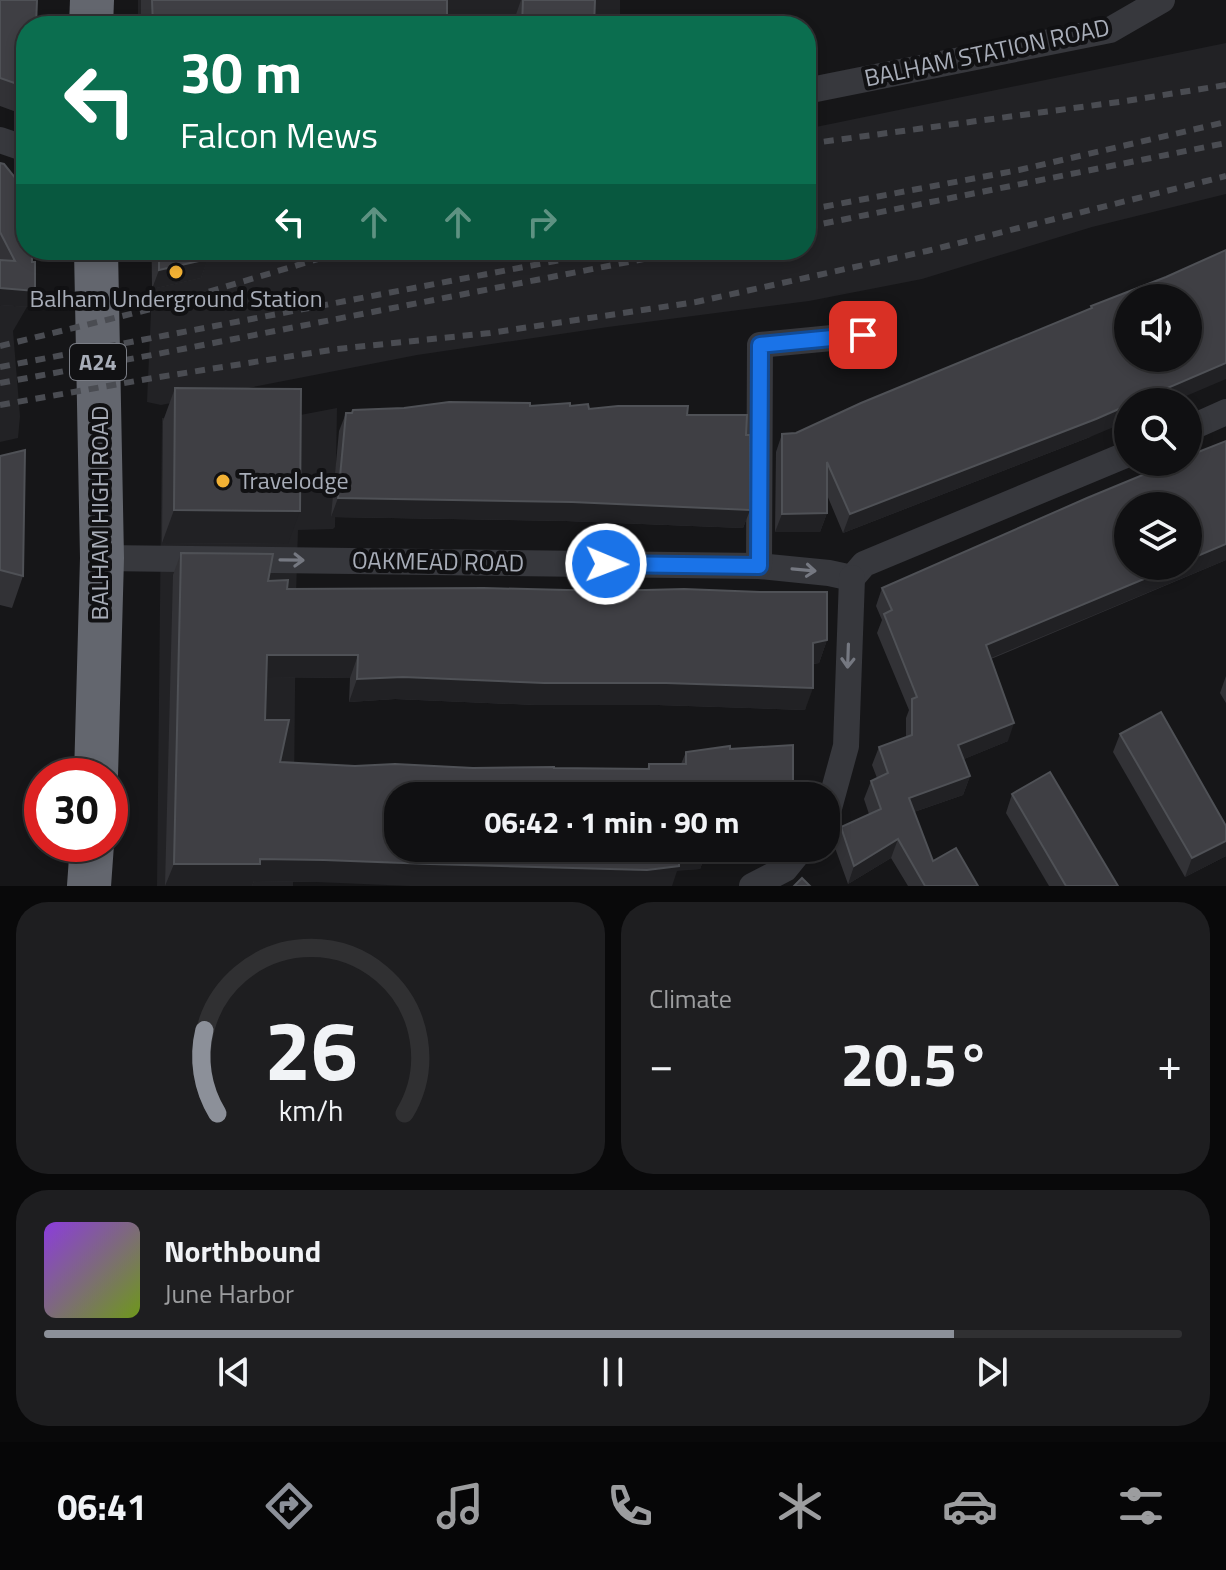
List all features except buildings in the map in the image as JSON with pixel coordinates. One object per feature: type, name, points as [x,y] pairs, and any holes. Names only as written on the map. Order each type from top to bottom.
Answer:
[{"type":"highway","name":"BALHAM HIGH ROAD","points":[[96,260],[102,558],[96,758]]},
{"type":"highway","points":[[89,886],[91,862]]},
{"type":"street","name":"BALHAM STATION ROAD","points":[[816,89],[1110,30],[1162,0]]},
{"type":"street","points":[[759,566],[760,345],[863,335]]},
{"type":"street","points":[[1202,423],[1226,412]]},
{"type":"street","points":[[836,782],[846,746],[852,578],[864,564],[1114,460]]},
{"type":"street","name":"OAKMEAD ROAD","points":[[102,558],[759,566],[852,578]]},
{"type":"street","points":[[752,886],[785,869],[791,862]]},
{"type":"street","points":[[785,869],[807,886]]},
{"type":"shaded area","points":[[138,0],[620,0],[620,16],[138,16]]},
{"type":"shaded area","points":[[1226,43],[1226,194],[1092,227],[922,279],[809,301],[417,355],[161,405],[147,402],[151,260],[816,260],[816,127]]},
{"type":"shaded area","points":[[0,175],[16,221],[16,260],[27,260],[31,300],[13,331],[20,416],[18,438],[0,442]]},
{"type":"shaded area","points":[[337,408],[335,527],[298,530],[293,886],[157,886],[162,418],[295,416]]},
{"type":"railway","points":[[816,143],[1226,85]]},
{"type":"railway","points":[[816,208],[1019,170],[1226,122]]},
{"type":"railway","points":[[816,225],[1226,143]]},
{"type":"railway","points":[[0,405],[337,349],[490,333],[696,302],[927,251],[1226,176]]},
{"type":"railway","points":[[0,346],[151,309],[315,260]]},
{"type":"railway","points":[[0,367],[561,260]]},
{"type":"railway","points":[[0,383],[639,260]]},
{"type":"place","name":"Balham Underground Station","points":[[176,272]]},
{"type":"place","name":"Travelodge","points":[[223,481]]},
{"type":"route","points":[[606,564],[759,566],[760,345],[863,335]]}]
